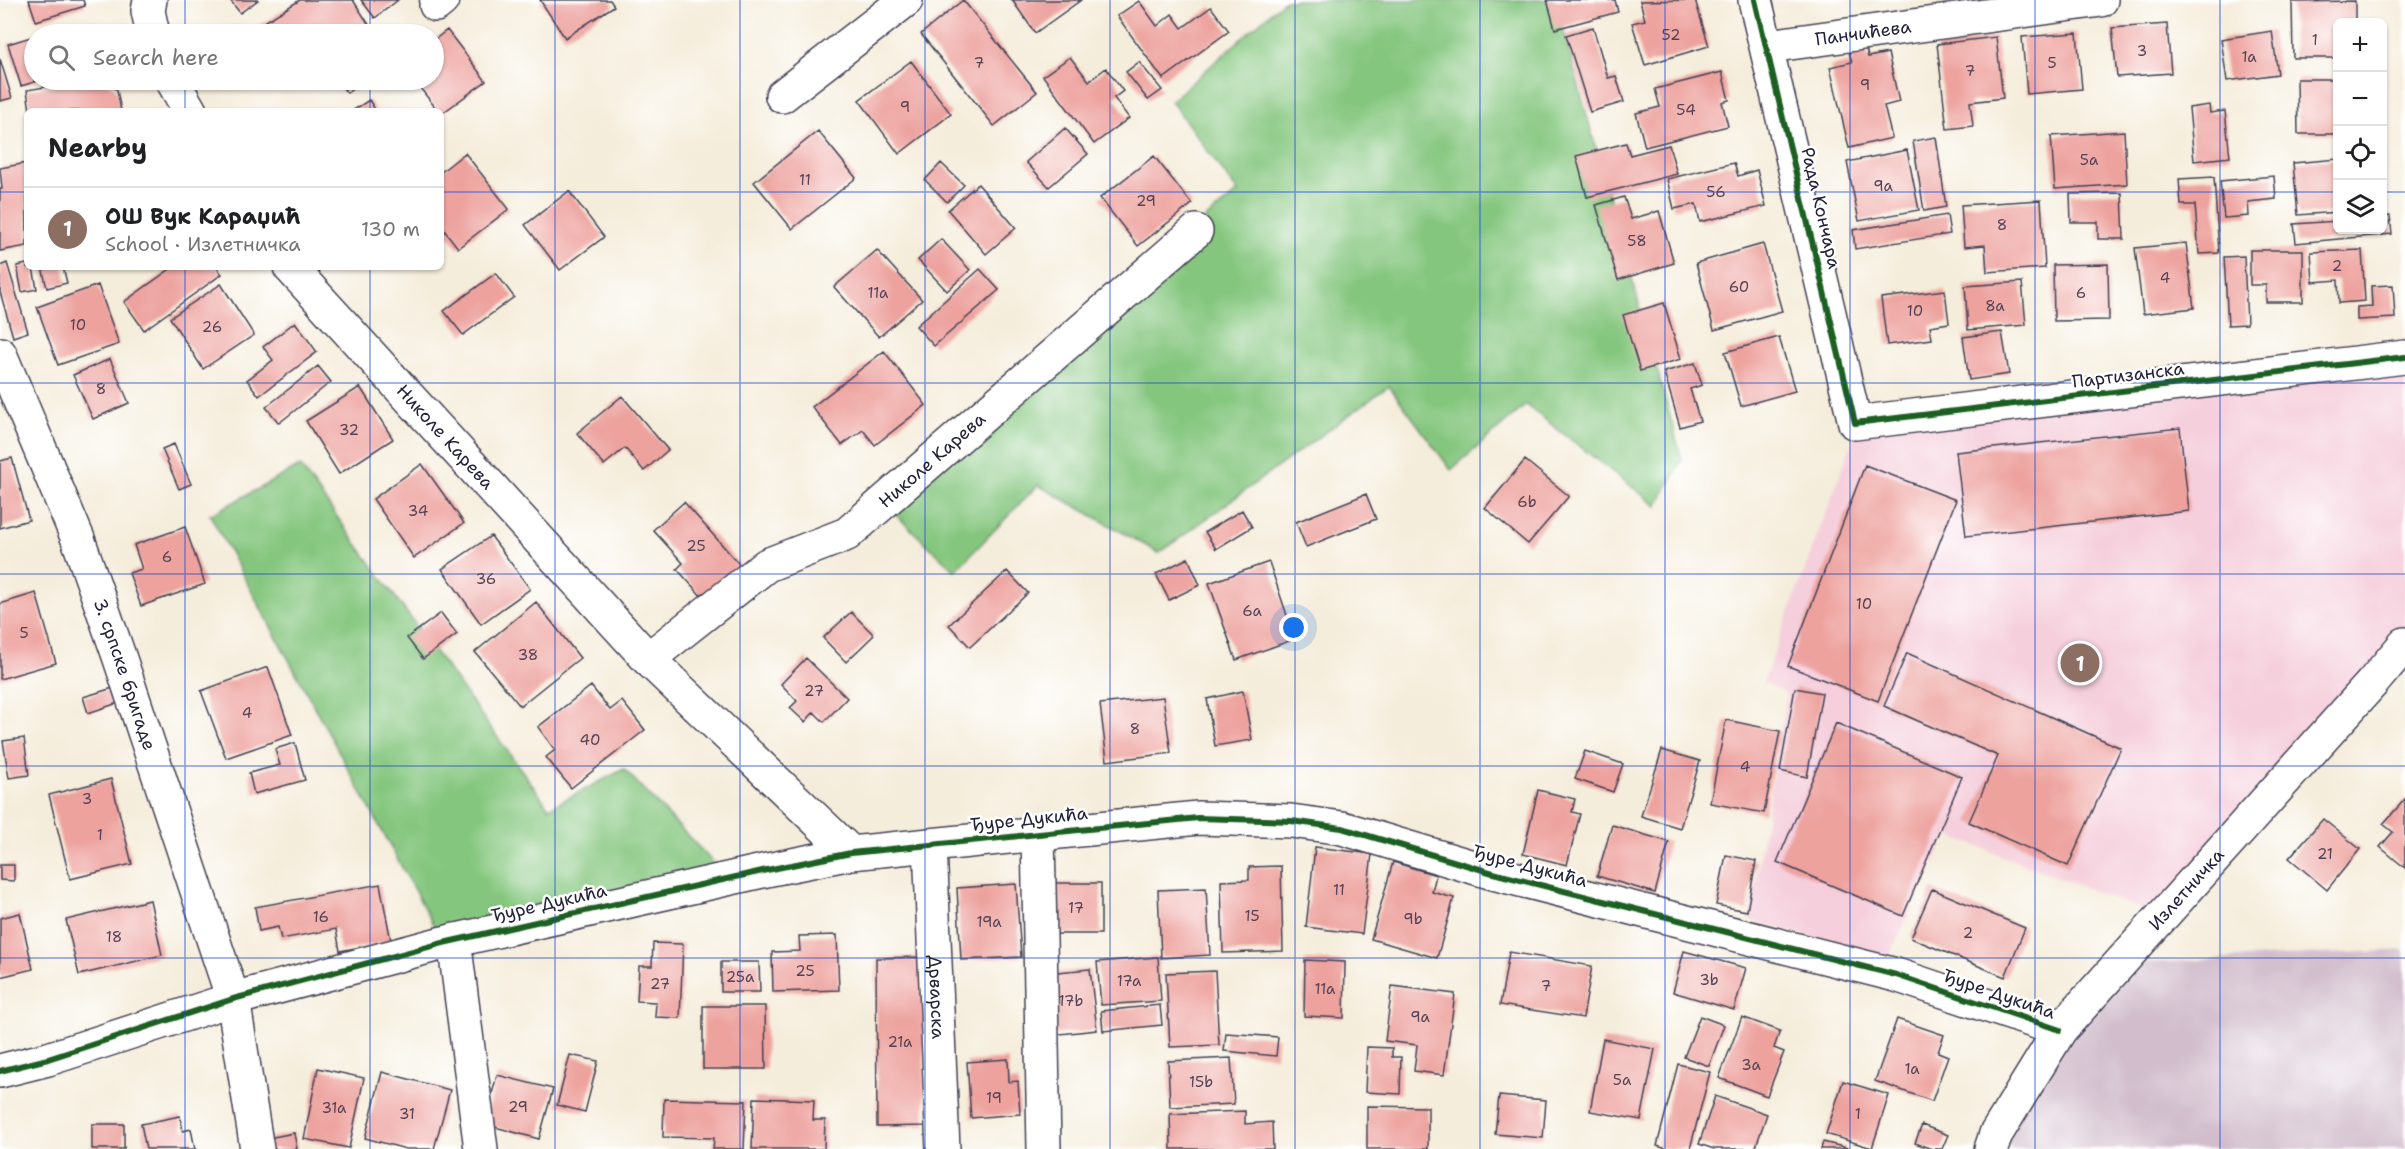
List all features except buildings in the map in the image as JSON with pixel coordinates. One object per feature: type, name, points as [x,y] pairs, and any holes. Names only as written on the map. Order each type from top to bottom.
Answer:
[{"type":"street","points":[[150,0],[148,11],[151,24]]},
{"type":"street","points":[[782,96],[906,0]]},
{"type":"street","name":"Рада Кончара","points":[[1755,0],[1768,46],[1855,423]]},
{"type":"street","name":"Панчићева","points":[[1768,46],[2101,0]]},
{"type":"street","points":[[178,90],[188,108]]},
{"type":"street","name":"Николе Карева","points":[[648,659],[767,566],[847,534],[1196,231]]},
{"type":"street","name":"Николе Карева","points":[[294,270],[648,659],[850,853]]},
{"type":"street","name":"3. српске бригаде","points":[[0,354],[78,539],[120,656],[233,999]]},
{"type":"street","name":"Партизанска","points":[[1855,423],[2405,357]]},
{"type":"street","name":"Излетничка","points":[[1990,1149],[1996,1134],[2060,1030],[2358,700],[2405,644]]},
{"type":"street","name":"Ђуре Дукића","points":[[0,1071],[48,1059],[233,999],[454,940],[850,853],[1198,818],[1291,821],[1342,828],[1493,873],[1896,975],[2060,1030]]},
{"type":"street","name":"Ђуре Дукића","points":[[1038,833],[1044,1149]]},
{"type":"street","name":"Дрварска","points":[[930,845],[943,1149]]},
{"type":"street","points":[[454,940],[481,1149]]},
{"type":"street","points":[[233,999],[257,1149]]},
{"type":"shaded area","points":[[2405,357],[2405,644],[2163,918],[1948,835],[1888,958],[1749,920],[1787,693],[1763,683],[1859,423]]},
{"type":"shaded area","points":[[2405,950],[2405,1149],[2012,1149],[1996,1134],[2122,964]]},
{"type":"green space","points":[[1285,0],[1555,0],[1682,460],[1657,506],[1526,405],[1451,470],[1389,386],[1159,553],[1038,485],[955,571],[872,492],[1238,192],[1171,101]]},
{"type":"green space","points":[[300,466],[549,808],[624,769],[729,879],[443,943],[210,515]]},
{"type":"cycle path","points":[[1755,0],[1855,423],[2405,357]]},
{"type":"cycle path","points":[[0,1071],[48,1059],[233,999],[443,943],[767,870],[851,853],[1198,818],[1291,821],[1342,828],[1493,873],[1896,975],[2060,1030]]},
{"type":"place","name":"ОШ Вук Караџић","points":[[2080,663]]}]
